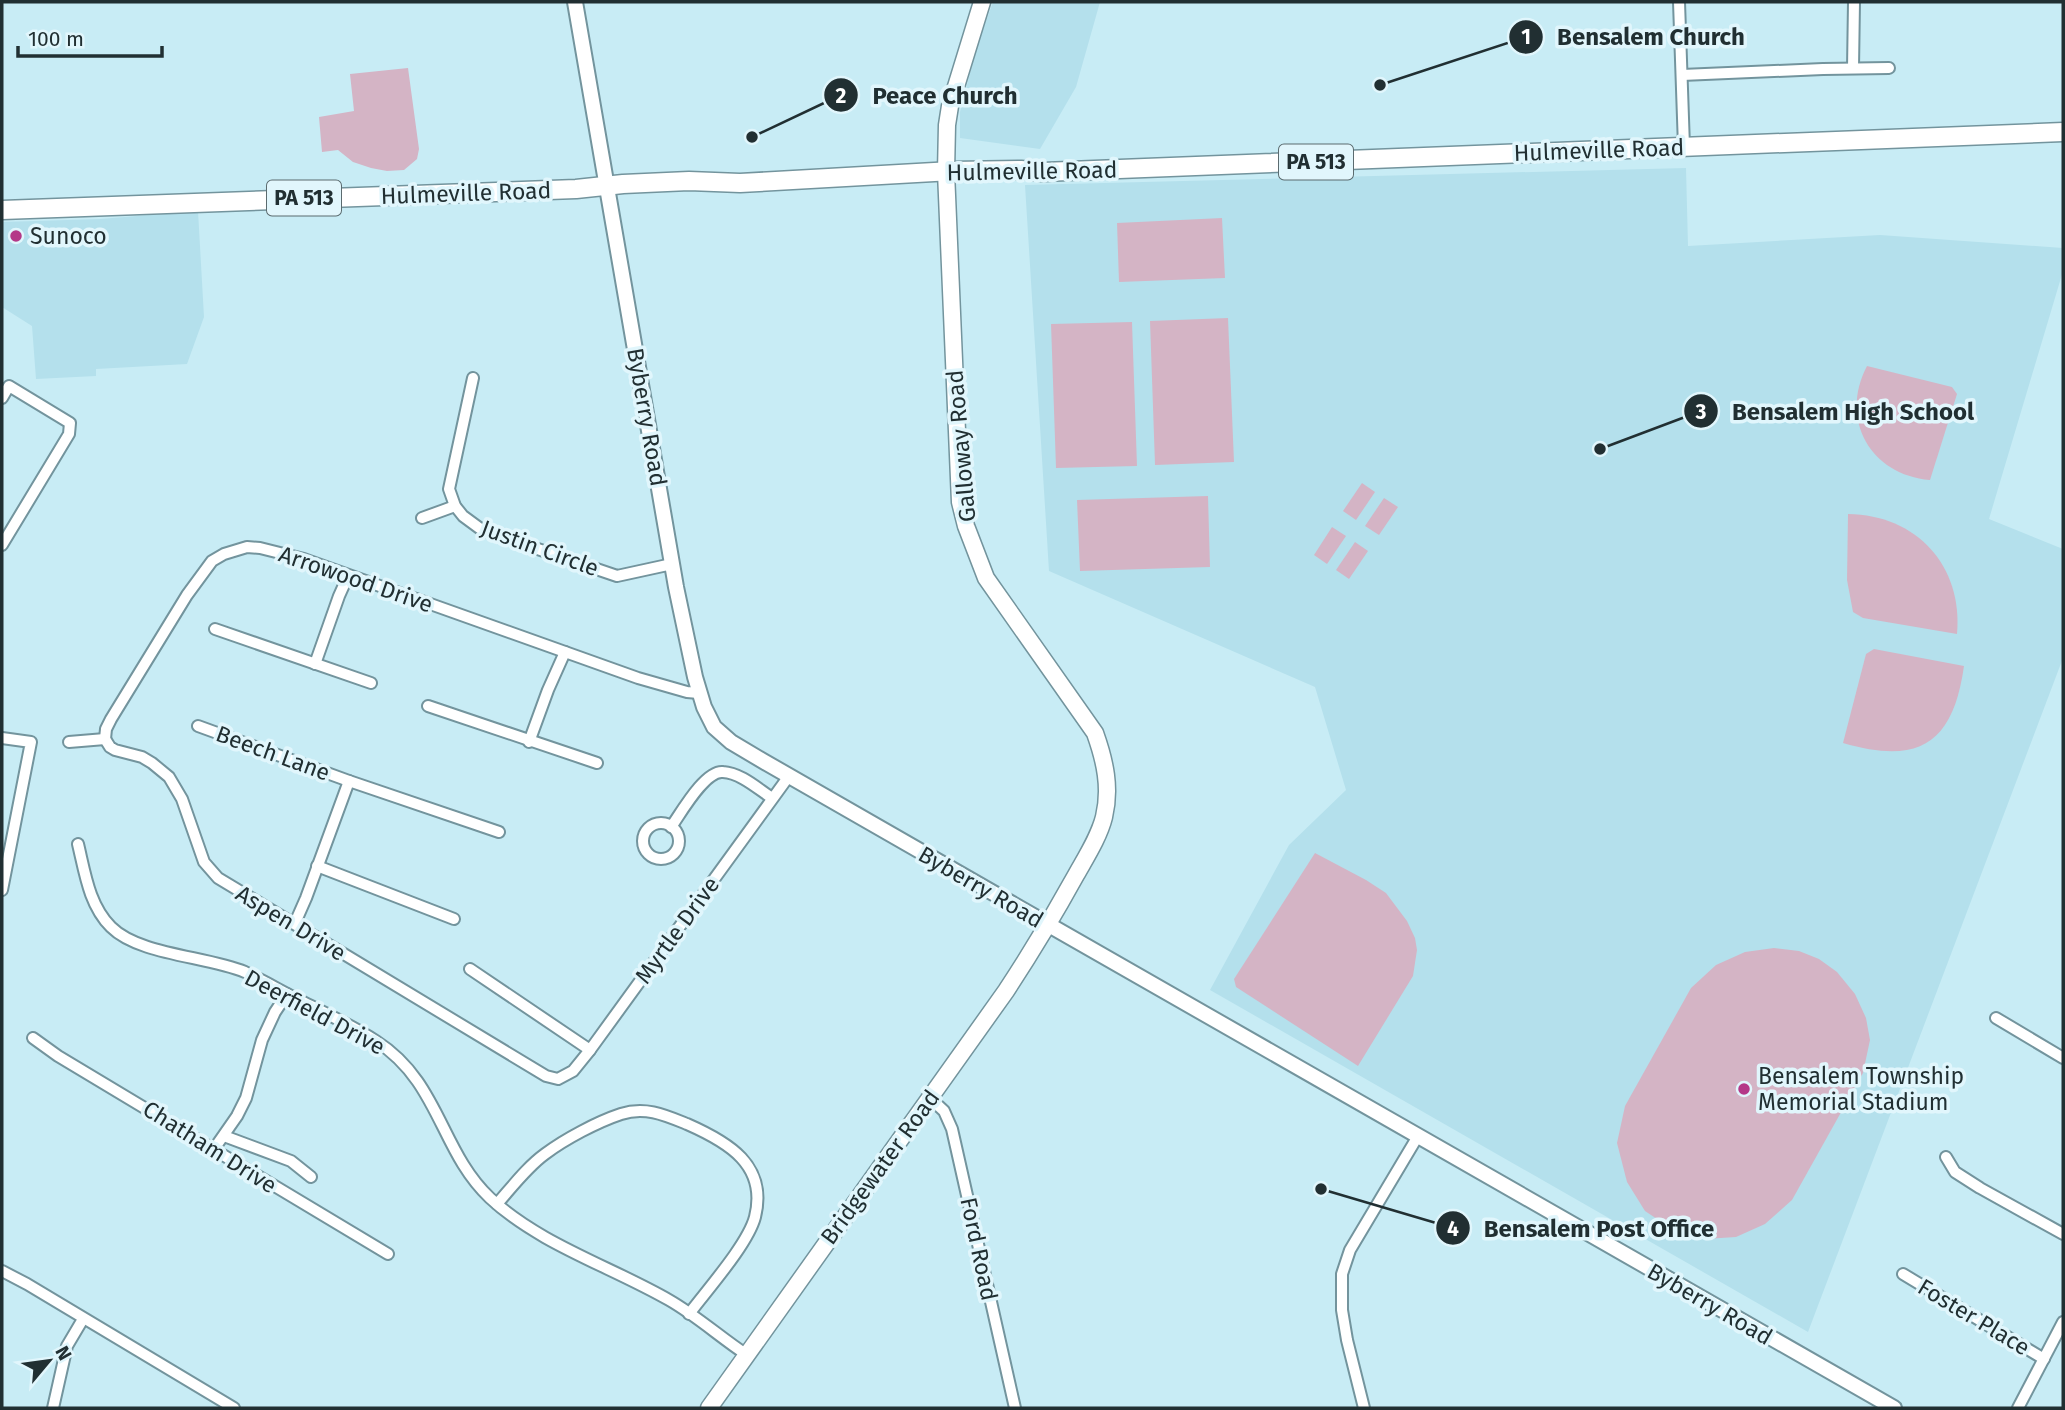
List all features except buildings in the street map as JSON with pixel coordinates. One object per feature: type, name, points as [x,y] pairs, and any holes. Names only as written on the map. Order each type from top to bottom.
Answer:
[{"type":"main road","name":"Galloway Road","points":[[982,2],[950,106],[947,125],[946,172],[960,502],[986,578],[1095,733],[1107,773],[1103,819],[1090,850],[1048,925]]},
{"type":"main road","name":"Hulmeville Road","points":[[2,210],[576,189],[690,181],[740,183],[946,172],[1056,171],[2063,132]]},
{"type":"main road","name":"Bridgewater Road","points":[[709,1408],[1006,990],[1048,925]]},
{"type":"street","name":"Byberry Road","points":[[575,2],[672,564],[699,693],[712,722],[722,735],[1048,925],[1894,1408]]},
{"type":"street","points":[[1679,2],[1684,147]]},
{"type":"street","points":[[1853,68],[1854,2]]},
{"type":"street","points":[[1682,75],[1889,68]]},
{"type":"street","name":"Justin Circle","points":[[473,378],[449,489],[455,506],[463,516],[482,530],[617,576],[672,564]]},
{"type":"street","points":[[2,398],[9,386],[70,423],[69,434],[2,544]]},
{"type":"street","name":"Justin Circle","points":[[422,518],[455,506]]},
{"type":"street","name":"Arrowood Drive","points":[[105,739],[111,719],[187,595],[212,561],[238,548],[260,548],[304,559],[638,678],[699,693]]},
{"type":"street","points":[[316,664],[348,576]]},
{"type":"street","points":[[215,629],[370,683]]},
{"type":"street","points":[[529,742],[565,652]]},
{"type":"street","points":[[428,706],[597,763]]},
{"type":"street","name":"Beech Lane","points":[[198,726],[499,832]]},
{"type":"street","points":[[2,738],[31,742],[2,890]]},
{"type":"street","points":[[69,742],[105,739]]},
{"type":"street","name":"Aspen Drive","points":[[105,739],[115,750],[142,757],[169,777],[182,799],[204,862],[218,878],[546,1076],[561,1079]]},
{"type":"street","points":[[671,827],[704,782],[720,771],[736,776],[769,797]]},
{"type":"street","name":"Myrtle Drive","points":[[561,1079],[573,1071],[590,1050],[769,797],[789,776]]},
{"type":"street","name":"Beech Lane","points":[[295,923],[349,780]]},
{"type":"street","name":"Deerfield Drive","points":[[78,844],[92,899],[98,911],[117,932],[143,946],[244,972],[359,1031],[409,1068],[426,1092],[467,1171],[497,1204],[533,1230],[669,1300],[747,1355]]},
{"type":"street","points":[[317,866],[454,919]]},
{"type":"street","points":[[470,969],[590,1050]]},
{"type":"street","points":[[214,1149],[246,1098],[262,1040],[287,994]]},
{"type":"street","points":[[1996,1018],[2063,1058]]},
{"type":"street","name":"Chatham Drive","points":[[33,1038],[58,1056],[388,1254]]},
{"type":"street","name":"Ford Road","points":[[930,1098],[944,1111],[952,1129],[1015,1408]]},
{"type":"street","points":[[497,1204],[544,1154],[594,1125],[620,1114],[654,1111],[716,1138],[739,1154],[752,1172],[757,1192],[756,1214],[748,1234],[689,1314]]},
{"type":"street","points":[[224,1136],[291,1161],[311,1177]]},
{"type":"street","points":[[1364,1408],[1342,1310],[1342,1274],[1350,1250],[1418,1136]]},
{"type":"street","points":[[1946,1157],[1955,1172],[2063,1234]]},
{"type":"street","points":[[2,1271],[27,1283],[234,1408]]},
{"type":"street","name":"Foster Place","points":[[1903,1274],[2044,1359]]},
{"type":"street","points":[[53,1408],[67,1346],[83,1319]]},
{"type":"street","points":[[2018,1408],[2063,1322]]},
{"type":"shaded area","points":[[993,2],[1100,2],[1076,87],[1040,149],[960,138],[960,112],[977,46]]},
{"type":"shaded area","points":[[408,68],[419,149],[417,159],[404,170],[387,171],[353,162],[338,150],[322,152],[319,117],[354,111],[350,74]]},
{"type":"shaded area","points":[[1686,168],[1688,246],[1880,235],[2063,248],[2063,271],[1989,519],[2063,549],[2063,658],[1808,1332],[1210,990],[1289,845],[1346,790],[1315,687],[1049,571],[1025,185]]},
{"type":"shaded area","points":[[198,211],[204,317],[187,364],[96,369],[96,376],[36,379],[32,326],[2,307],[2,222],[100,219]]},
{"type":"shaded area","points":[[1222,218],[1225,278],[1119,282],[1117,223]]},
{"type":"shaded area","points":[[1228,318],[1234,462],[1155,465],[1150,321]]},
{"type":"shaded area","points":[[1132,322],[1137,466],[1056,468],[1051,324]]},
{"type":"shaded area","points":[[1867,366],[1952,387],[1957,394],[1930,480],[1909,476],[1891,468],[1876,456],[1866,441],[1859,424],[1857,405],[1859,386]]},
{"type":"shaded area","points":[[1362,483],[1375,492],[1356,520],[1343,511]]},
{"type":"shaded area","points":[[1208,496],[1210,567],[1080,571],[1077,500]]},
{"type":"shaded area","points":[[1384,498],[1398,507],[1379,535],[1365,526]]},
{"type":"shaded area","points":[[1848,514],[1873,517],[1895,524],[1914,534],[1931,549],[1943,566],[1952,587],[1957,609],[1957,634],[1863,618],[1853,612],[1847,580]]},
{"type":"shaded area","points":[[1332,527],[1346,536],[1327,564],[1314,555]]},
{"type":"shaded area","points":[[1355,542],[1368,551],[1349,579],[1336,570]]},
{"type":"shaded area","points":[[1874,649],[1964,666],[1959,693],[1951,714],[1941,730],[1928,742],[1912,749],[1892,751],[1843,743],[1866,654]]},
{"type":"shaded area","points":[[1315,853],[1386,893],[1407,921],[1415,938],[1417,950],[1413,976],[1358,1066],[1236,987],[1234,979]]},
{"type":"shaded area","name":"Bensalem Township Memorial Stadium","points":[[1774,948],[1799,951],[1819,959],[1837,972],[1855,994],[1866,1018],[1870,1040],[1863,1073],[1792,1200],[1765,1224],[1736,1237],[1705,1239],[1675,1231],[1645,1211],[1627,1182],[1617,1143],[1625,1106],[1691,988],[1716,965],[1745,952]]},
{"type":"place","name":"Bensalem Church","points":[[1380,85]]},
{"type":"place","name":"Peace Church","points":[[752,137]]},
{"type":"place","name":"Sunoco","points":[[16,236]]},
{"type":"place","name":"Bensalem High School","points":[[1600,449]]},
{"type":"place","name":"Bensalem Township Memorial Stadium","points":[[1744,1089]]},
{"type":"place","name":"Bensalem Post Office","points":[[1321,1189]]}]
